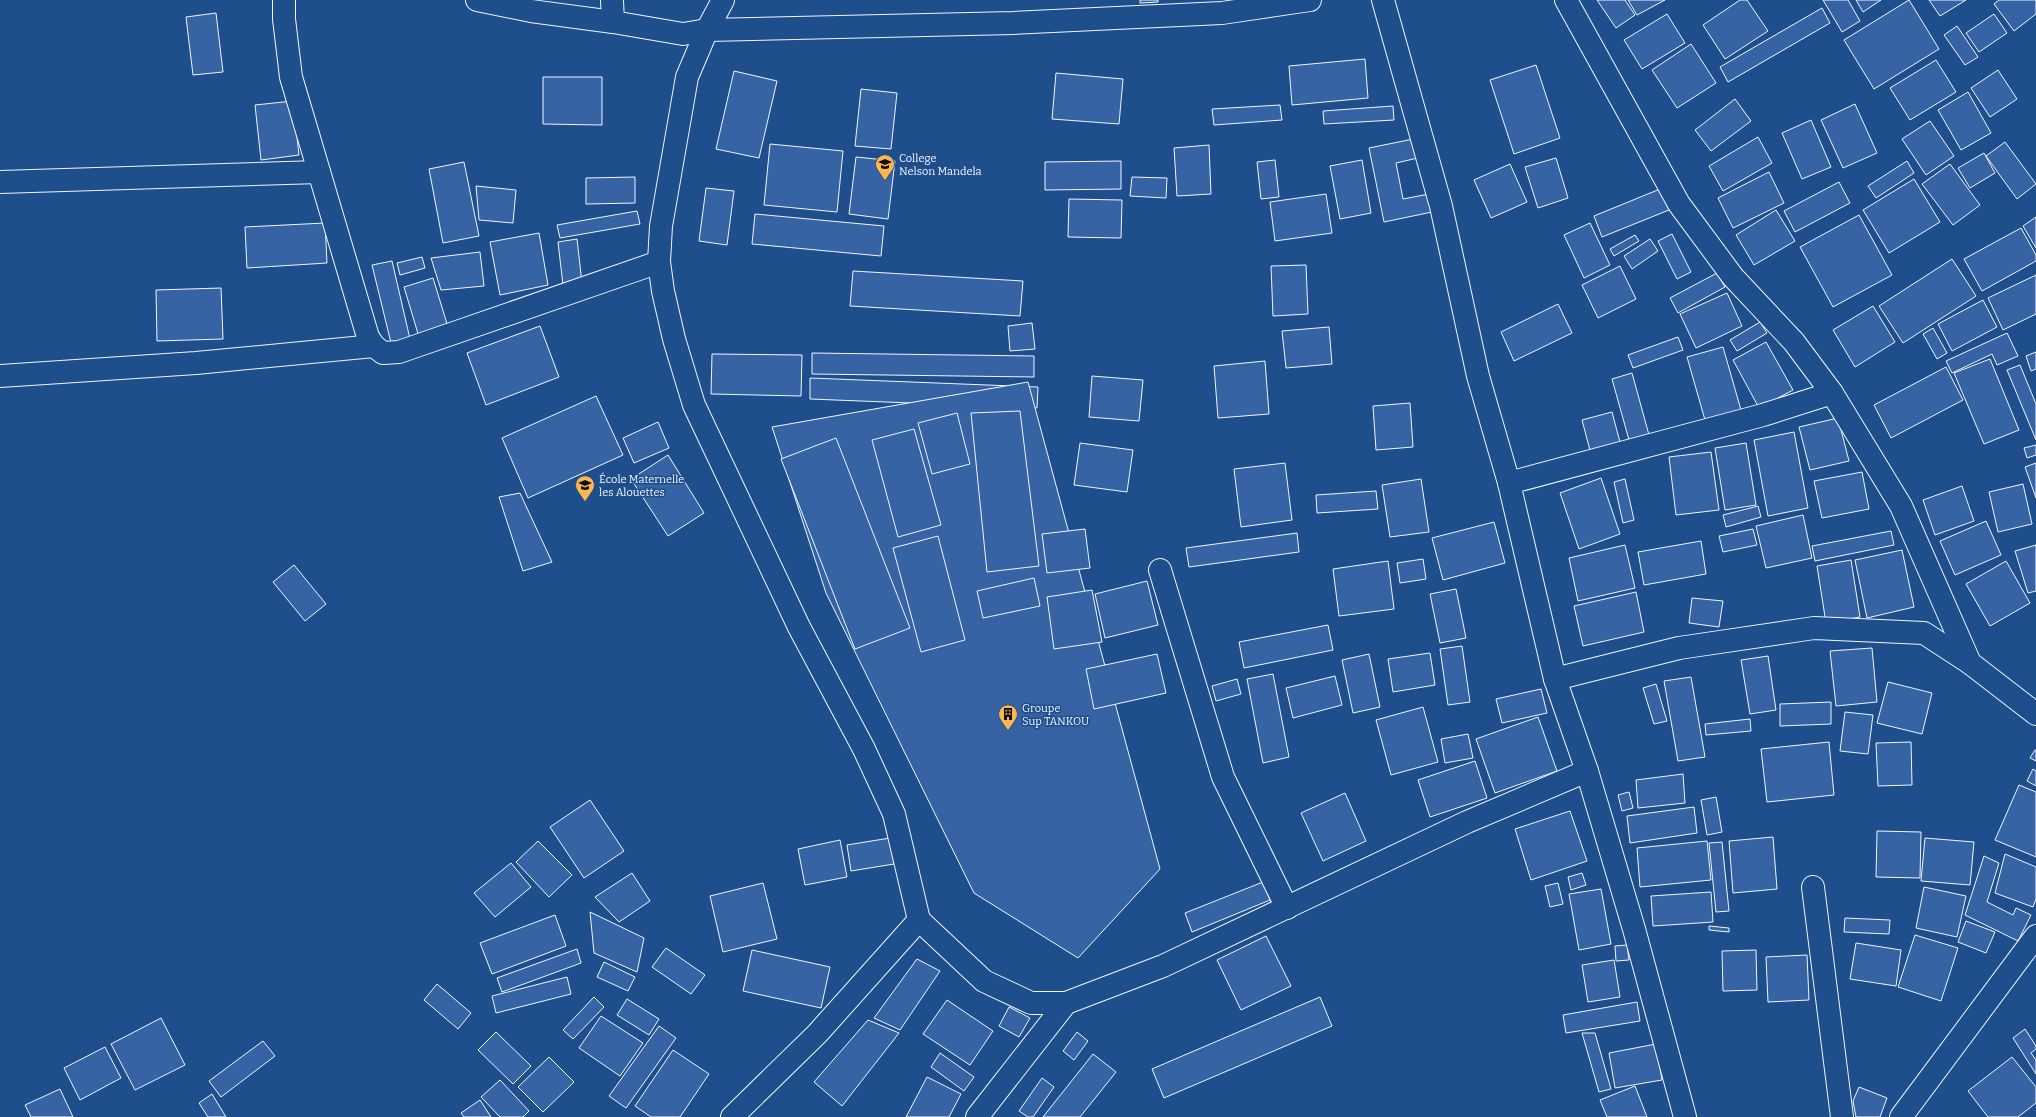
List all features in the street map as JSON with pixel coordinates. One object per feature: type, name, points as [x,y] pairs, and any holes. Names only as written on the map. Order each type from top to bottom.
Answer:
[{"type":"street","points":[[284,0],[284,19],[291,77],[368,337],[374,346],[382,353],[399,352],[659,262]]},
{"type":"street","points":[[477,0],[531,11],[613,22],[684,34],[707,30],[1012,23],[1214,13],[1310,0]]},
{"type":"street","points":[[612,0],[613,22]]},
{"type":"street","points":[[723,0],[707,30],[687,77],[661,226],[659,262],[663,291],[674,339],[694,405],[799,627],[864,749],[894,814],[919,920],[984,981],[1031,1003],[1066,1003],[1163,966],[1467,822],[1587,771]]},
{"type":"street","points":[[1383,0],[1441,206],[1478,376],[1509,483],[1555,679],[1587,771],[1634,929],[1685,1117]]},
{"type":"street","points":[[1566,0],[1679,204],[1732,277],[1794,342],[1832,393],[1901,506],[1970,663]]},
{"type":"street","points":[[0,182],[319,172]]},
{"type":"street","points":[[0,376],[196,362],[374,346]]},
{"type":"street","points":[[1509,483],[1763,416],[1832,393]]},
{"type":"street","points":[[1160,570],[1223,777],[1287,908]]},
{"type":"street","points":[[1555,679],[1679,648],[1814,628],[1924,633],[1970,663],[2036,714]]},
{"type":"street","points":[[1813,887],[1842,1117]]},
{"type":"street","points":[[732,1117],[817,1034],[919,920]]},
{"type":"street","points":[[1901,1117],[2036,936]]},
{"type":"street","points":[[976,1117],[1066,1003]]},
{"type":"building","points":[[1140,0],[1158,0],[1158,2],[1140,3]]},
{"type":"building","points":[[1597,0],[1625,0],[1635,15],[1616,28]]},
{"type":"building","points":[[1628,0],[1665,0],[1637,15]]},
{"type":"building","points":[[1740,0],[1747,0],[1768,31],[1725,59],[1703,25]]},
{"type":"building","points":[[1823,0],[1848,0],[1860,21],[1842,32]]},
{"type":"building","points":[[1856,0],[1881,0],[1863,12]]},
{"type":"building","points":[[1909,0],[1939,49],[1874,89],[1844,40]]},
{"type":"building","points":[[1929,0],[1966,0],[1940,16]]},
{"type":"building","points":[[1999,0],[2036,0],[2036,14],[2014,31],[1994,4]]},
{"type":"building","points":[[1822,8],[1830,23],[1728,82],[1720,67]]},
{"type":"building","points":[[216,13],[223,72],[193,75],[186,17]]},
{"type":"building","points":[[1667,14],[1685,43],[1642,69],[1624,40]]},
{"type":"building","points":[[1994,14],[2007,33],[1979,52],[1966,33]]},
{"type":"building","points":[[1957,26],[1978,57],[1965,65],[1944,35]]},
{"type":"building","points":[[1691,44],[1716,83],[1677,108],[1652,70]]},
{"type":"building","points":[[1365,59],[1368,98],[1292,105],[1289,66]]},
{"type":"building","points":[[1936,60],[1956,92],[1910,120],[1890,88]]},
{"type":"building","points":[[1536,65],[1560,138],[1514,154],[1490,80]]},
{"type":"building","points":[[1998,70],[2017,99],[1990,117],[1971,88]]},
{"type":"building","points":[[734,71],[777,81],[759,158],[716,149]]},
{"type":"building","points":[[1056,73],[1123,79],[1119,124],[1052,119]]},
{"type":"building","points":[[543,77],[602,77],[602,125],[543,124]]},
{"type":"building","points":[[861,89],[897,93],[891,149],[855,146]]},
{"type":"building","points":[[1968,92],[1991,133],[1961,150],[1938,110]]},
{"type":"building","points":[[1735,99],[1751,121],[1711,151],[1695,130]]},
{"type":"building","points":[[293,101],[299,155],[261,160],[255,105]]},
{"type":"building","points":[[1855,104],[1877,153],[1843,168],[1821,120]]},
{"type":"building","points":[[1280,105],[1282,120],[1214,125],[1212,109]]},
{"type":"building","points":[[1393,106],[1394,120],[1324,124],[1323,111]]},
{"type":"building","points":[[1811,120],[1831,167],[1802,179],[1782,133]]},
{"type":"building","points":[[1930,121],[1954,156],[1926,175],[1902,139]]},
{"type":"building","points":[[1758,137],[1772,163],[1723,191],[1709,166]]},
{"type":"building","points":[[1418,138],[1422,157],[1396,163],[1403,199],[1429,194],[1432,212],[1384,222],[1369,148]]},
{"type":"building","points":[[2005,142],[2036,184],[2017,199],[1986,156]]},
{"type":"building","points":[[770,144],[843,151],[837,212],[764,205]]},
{"type":"building","points":[[1209,145],[1211,194],[1177,196],[1174,148]]},
{"type":"building","points":[[1984,153],[1995,173],[1970,188],[1958,168]]},
{"type":"building","points":[[856,157],[895,161],[888,219],[849,214]]},
{"type":"building","points":[[1556,158],[1568,198],[1538,208],[1525,167]]},
{"type":"building","points":[[1275,160],[1279,197],[1261,199],[1257,162]]},
{"type":"building","points":[[1362,160],[1371,213],[1340,219],[1330,166]]},
{"type":"building","points":[[1121,161],[1121,189],[1045,190],[1045,162]]},
{"type":"building","points":[[1907,161],[1914,173],[1876,198],[1868,186]]},
{"type":"building","points":[[464,162],[479,236],[443,243],[429,169]]},
{"type":"building","points":[[1510,164],[1527,202],[1491,218],[1474,180]]},
{"type":"building","points":[[1950,164],[1980,205],[1953,225],[1922,184]]},
{"type":"building","points":[[1769,172],[1784,203],[1733,228],[1718,198]]},
{"type":"building","points":[[635,177],[635,203],[586,204],[586,178]]},
{"type":"building","points":[[1132,177],[1167,178],[1166,198],[1130,196]]},
{"type":"building","points":[[1914,179],[1940,222],[1889,253],[1863,210]]},
{"type":"building","points":[[1839,182],[1850,203],[1795,232],[1784,211]]},
{"type":"building","points":[[476,186],[516,190],[513,223],[479,220]]},
{"type":"building","points":[[706,188],[734,191],[727,245],[699,241]]},
{"type":"building","points":[[1660,189],[1669,210],[1602,237],[1594,216]]},
{"type":"building","points":[[1326,194],[1332,233],[1275,241],[1270,202]]},
{"type":"building","points":[[1069,199],[1122,200],[1121,238],[1068,237]]},
{"type":"building","points":[[1776,210],[1795,241],[1754,265],[1736,235]]},
{"type":"building","points":[[637,211],[640,224],[560,238],[557,225]]},
{"type":"building","points":[[755,214],[884,226],[881,256],[752,244]]},
{"type":"building","points":[[1859,215],[1892,275],[1833,307],[1800,247]]},
{"type":"building","points":[[2036,217],[2036,248],[2023,226]]},
{"type":"building","points":[[325,223],[327,263],[247,268],[245,227]]},
{"type":"building","points":[[1590,223],[1610,265],[1584,278],[1564,235]]},
{"type":"building","points":[[2021,228],[2036,255],[2036,261],[1982,291],[1964,259]]},
{"type":"building","points":[[539,233],[548,285],[500,295],[490,242]]},
{"type":"building","points":[[1672,234],[1691,272],[1677,279],[1658,241]]},
{"type":"building","points":[[1635,235],[1639,241],[1614,256],[1610,249]]},
{"type":"building","points":[[577,239],[582,283],[563,285],[558,242]]},
{"type":"building","points":[[1650,239],[1658,251],[1632,269],[1624,256]]},
{"type":"building","points":[[480,252],[484,286],[441,290],[431,258]]},
{"type":"building","points":[[422,257],[425,268],[400,275],[397,263]]},
{"type":"building","points":[[1952,259],[1976,296],[1903,343],[1879,306]]},
{"type":"building","points":[[392,261],[410,339],[391,343],[372,265]]},
{"type":"building","points":[[1306,265],[1308,314],[1273,316],[1271,266]]},
{"type":"building","points":[[1620,266],[1636,299],[1598,318],[1582,285]]},
{"type":"building","points":[[853,271],[1023,281],[1020,316],[850,306]]},
{"type":"building","points":[[1717,273],[1725,287],[1678,313],[1670,298]]},
{"type":"building","points":[[2036,275],[2036,314],[2003,330],[1988,298]]},
{"type":"building","points":[[433,278],[448,327],[419,337],[404,287]]},
{"type":"building","points":[[221,288],[223,339],[157,341],[156,290]]},
{"type":"building","points":[[1727,293],[1742,326],[1696,348],[1680,314]]},
{"type":"building","points":[[1983,300],[1997,327],[1952,351],[1938,324]]},
{"type":"building","points":[[1558,304],[1572,333],[1514,361],[1501,332]]},
{"type":"building","points":[[1873,306],[1895,342],[1855,367],[1833,330]]},
{"type":"building","points":[[1760,322],[1767,333],[1737,351],[1730,340]]},
{"type":"building","points":[[1032,323],[1035,349],[1010,351],[1008,326]]},
{"type":"building","points":[[540,326],[559,377],[486,405],[467,353]]},
{"type":"building","points":[[1329,327],[1332,364],[1286,368],[1282,331]]},
{"type":"building","points":[[1933,328],[1947,353],[1937,359],[1923,334]]},
{"type":"building","points":[[2007,333],[2018,356],[1997,365],[1992,354],[1952,373],[1946,361]]},
{"type":"building","points":[[1678,337],[1683,350],[1633,368],[1628,355]]},
{"type":"building","points":[[1766,342],[1793,390],[1759,408],[1733,360]]},
{"type":"building","points":[[1723,347],[1741,410],[1705,420],[1687,357]]},
{"type":"building","points":[[2036,352],[2036,369],[2031,371],[2026,356]]},
{"type":"building","points":[[812,353],[1034,356],[1034,377],[812,374]]},
{"type":"building","points":[[712,354],[802,355],[801,396],[711,394]]},
{"type":"building","points":[[1990,359],[2019,430],[1984,444],[1954,373]]},
{"type":"building","points":[[1265,361],[1269,414],[1218,418],[1214,366]]},
{"type":"building","points":[[2020,365],[2036,404],[2036,440],[2007,370]]},
{"type":"building","points":[[1946,367],[1963,400],[1891,438],[1874,405]]},
{"type":"building","points":[[1632,373],[1649,435],[1629,440],[1612,379]]},
{"type":"building","points":[[1092,376],[1143,380],[1139,421],[1089,417]]},
{"type":"building","points":[[810,378],[1038,387],[1037,408],[810,399]]},
{"type":"building","name":"Groupe Sup TANKOU","points":[[1028,382],[1160,869],[1078,958],[974,893],[826,593],[772,427]]},
{"type":"building","points":[[596,396],[623,455],[528,498],[502,438]]},
{"type":"building","points":[[1410,403],[1413,447],[1376,450],[1373,406]]},
{"type":"building","points":[[1020,411],[1039,566],[987,572],[971,413]]},
{"type":"building","points":[[1612,412],[1621,446],[1591,454],[1582,420]]},
{"type":"building","points":[[957,413],[970,464],[932,474],[918,423]]},
{"type":"building","points":[[1838,418],[1849,461],[1810,470],[1799,427]]},
{"type":"building","points":[[658,422],[669,448],[634,463],[623,438]]},
{"type":"building","points":[[914,429],[941,525],[898,537],[872,440]]},
{"type":"building","points":[[1794,432],[1808,508],[1768,516],[1754,440]]},
{"type":"building","points":[[836,438],[910,628],[855,649],[781,459]]},
{"type":"building","points":[[1080,443],[1133,450],[1127,492],[1074,485]]},
{"type":"building","points":[[1746,443],[1756,505],[1725,510],[1715,448]]},
{"type":"building","points":[[2036,445],[2036,455],[2027,458],[2024,448]]},
{"type":"building","points":[[1711,452],[1719,510],[1676,515],[1669,457]]},
{"type":"building","points":[[668,455],[704,513],[668,536],[631,479]]},
{"type":"building","points":[[1285,463],[1292,520],[1241,527],[1234,469]]},
{"type":"building","points":[[2036,463],[2036,498],[2025,467]]},
{"type":"building","points":[[1862,472],[1869,509],[1822,518],[1814,481]]},
{"type":"building","points":[[1601,478],[1620,534],[1579,549],[1560,493]]},
{"type":"building","points":[[1421,479],[1429,532],[1390,537],[1382,485]]},
{"type":"building","points":[[1625,479],[1634,520],[1623,523],[1614,482]]},
{"type":"building","points":[[2023,484],[2032,524],[1998,532],[1989,492]]},
{"type":"building","points":[[1962,486],[1974,521],[1935,535],[1923,500]]},
{"type":"building","points":[[1376,491],[1378,509],[1317,513],[1316,495]]},
{"type":"building","points":[[520,493],[552,562],[523,571],[499,497]]},
{"type":"building","points":[[1758,506],[1761,517],[1726,527],[1723,515]]},
{"type":"building","points":[[1803,515],[1812,558],[1766,568],[1756,526]]},
{"type":"building","points":[[1986,521],[2001,555],[1955,575],[1940,541]]},
{"type":"building","points":[[1494,522],[1505,563],[1443,580],[1432,538]]},
{"type":"building","points":[[1085,529],[1090,568],[1047,573],[1042,534]]},
{"type":"building","points":[[1753,529],[1757,545],[1723,552],[1719,536]]},
{"type":"building","points":[[1891,531],[1894,545],[1815,561],[1812,546]]},
{"type":"building","points":[[1297,533],[1299,552],[1189,567],[1186,548]]},
{"type":"building","points":[[938,536],[965,640],[921,652],[893,548]]},
{"type":"building","points":[[1701,541],[1706,574],[1644,585],[1638,552]]},
{"type":"building","points":[[1625,545],[1635,588],[1578,601],[1569,558]]},
{"type":"building","points":[[2036,545],[2036,591],[2028,593],[2015,551]]},
{"type":"building","points":[[1902,550],[1914,607],[1867,618],[1855,560]]},
{"type":"building","points":[[1423,559],[1426,579],[1400,583],[1397,563]]},
{"type":"building","points":[[1851,560],[1860,617],[1826,623],[1817,566]]},
{"type":"building","points":[[1388,561],[1394,609],[1339,616],[1333,569]]},
{"type":"building","points":[[2006,561],[2030,603],[1990,626],[1966,584]]},
{"type":"building","points":[[294,565],[326,604],[305,621],[273,582]]},
{"type":"building","points":[[1034,578],[1040,606],[983,618],[977,591]]},
{"type":"building","points":[[1147,581],[1158,625],[1105,638],[1095,594]]},
{"type":"building","points":[[1456,589],[1466,638],[1440,643],[1430,594]]},
{"type":"building","points":[[1092,590],[1102,642],[1054,649],[1047,597]]},
{"type":"building","points":[[1636,592],[1644,632],[1583,646],[1574,606]]},
{"type":"building","points":[[1692,598],[1723,601],[1719,627],[1689,623]]},
{"type":"building","points":[[1328,625],[1333,650],[1244,668],[1239,642]]},
{"type":"building","points":[[1462,646],[1470,702],[1448,705],[1440,649]]},
{"type":"building","points":[[1872,648],[1877,702],[1836,706],[1830,651]]},
{"type":"building","points":[[1430,653],[1435,685],[1393,692],[1388,659]]},
{"type":"building","points":[[1157,654],[1166,693],[1094,709],[1086,669]]},
{"type":"building","points":[[1369,654],[1380,707],[1353,713],[1342,660]]},
{"type":"building","points":[[1768,656],[1776,710],[1750,714],[1741,660]]},
{"type":"building","points":[[1273,674],[1289,757],[1263,763],[1247,679]]},
{"type":"building","points":[[1335,676],[1342,705],[1293,718],[1286,688]]},
{"type":"building","points":[[1691,677],[1705,757],[1678,761],[1664,681]]},
{"type":"building","points":[[1237,679],[1241,694],[1216,701],[1212,686]]},
{"type":"building","points":[[1888,682],[1932,693],[1922,734],[1877,723]]},
{"type":"building","points":[[1656,684],[1667,721],[1654,724],[1643,688]]},
{"type":"building","points":[[1541,689],[1547,713],[1502,723],[1496,699]]},
{"type":"building","points":[[1831,702],[1831,724],[1780,726],[1780,704]]},
{"type":"building","points":[[1423,707],[1438,762],[1391,775],[1376,720]]},
{"type":"building","points":[[1845,712],[1873,715],[1868,754],[1840,751]]},
{"type":"building","points":[[1538,717],[1557,771],[1495,793],[1476,739]]},
{"type":"building","points":[[1750,719],[1751,731],[1706,735],[1705,724]]},
{"type":"building","points":[[1468,734],[1473,758],[1445,763],[1441,739]]},
{"type":"building","points":[[1829,742],[1834,795],[1767,802],[1761,749]]},
{"type":"building","points":[[1911,742],[1912,785],[1878,786],[1876,743]]},
{"type":"building","points":[[2036,750],[2036,761],[2030,758]]},
{"type":"building","points":[[1475,761],[1487,798],[1430,817],[1418,780]]},
{"type":"building","points":[[2033,769],[2036,771],[2036,786],[2027,781]]},
{"type":"building","points":[[1683,774],[1685,803],[1638,808],[1636,780]]},
{"type":"building","points":[[2019,785],[2036,792],[2036,857],[1995,840]]},
{"type":"building","points":[[1629,792],[1633,808],[1622,811],[1618,795]]},
{"type":"building","points":[[1345,793],[1366,841],[1323,861],[1301,813]]},
{"type":"building","points":[[1716,797],[1722,832],[1707,835],[1701,800]]},
{"type":"building","points":[[590,800],[624,851],[584,878],[550,827]]},
{"type":"building","points":[[1694,807],[1697,833],[1630,843],[1627,816]]},
{"type":"building","points":[[1570,811],[1587,861],[1531,880],[1515,829]]},
{"type":"building","points":[[1877,831],[1921,832],[1920,878],[1876,877]]},
{"type":"building","points":[[1773,837],[1777,889],[1733,893],[1729,841]]},
{"type":"building","points":[[890,838],[894,864],[851,871],[847,845]]},
{"type":"building","points":[[1925,838],[1974,842],[1970,885],[1921,881]]},
{"type":"building","points":[[840,840],[847,877],[805,885],[798,849]]},
{"type":"building","points":[[538,841],[572,875],[549,897],[516,862]]},
{"type":"building","points":[[1707,841],[1711,880],[1640,887],[1637,848]]},
{"type":"building","points":[[1722,842],[1729,911],[1716,912],[1709,843]]},
{"type":"building","points":[[2005,854],[2036,867],[2036,899],[2033,907],[1995,893]]},
{"type":"building","points":[[1984,856],[1999,863],[1987,902],[2013,915],[2016,908],[2031,915],[2018,941],[1965,915]]},
{"type":"building","points":[[511,863],[531,887],[495,917],[474,893]]},
{"type":"building","points":[[632,873],[650,901],[619,922],[595,897]]},
{"type":"building","points":[[1582,873],[1586,885],[1571,890],[1568,877]]},
{"type":"building","points":[[1263,882],[1270,900],[1192,932],[1185,913]]},
{"type":"building","points":[[763,883],[777,939],[723,952],[710,896]]},
{"type":"building","points":[[1558,883],[1563,904],[1550,907],[1545,886]]},
{"type":"building","points":[[1924,887],[1966,896],[1957,937],[1916,928]]},
{"type":"building","points":[[1601,889],[1611,944],[1579,950],[1569,894]]},
{"type":"building","points":[[1711,892],[1713,922],[1653,926],[1651,896]]},
{"type":"building","points":[[590,912],[644,938],[637,972],[594,953]]},
{"type":"building","points":[[555,915],[566,946],[492,974],[480,943]]},
{"type":"building","points":[[1845,918],[1890,920],[1889,934],[1844,932]]},
{"type":"building","points":[[1966,921],[1995,932],[1986,953],[1958,942]]},
{"type":"building","points":[[1709,926],[1729,928],[1729,932],[1709,930]]},
{"type":"building","points":[[1915,935],[1958,948],[1941,1001],[1898,987]]},
{"type":"building","points":[[1266,936],[1291,986],[1241,1010],[1217,960]]},
{"type":"building","points":[[1856,943],[1901,950],[1896,986],[1850,979]]},
{"type":"building","points":[[1627,945],[1629,960],[1616,961],[1615,946]]},
{"type":"building","points":[[666,948],[705,975],[691,994],[652,967]]},
{"type":"building","points":[[577,949],[581,963],[502,992],[497,978]]},
{"type":"building","points":[[752,950],[830,967],[821,1008],[743,991]]},
{"type":"building","points":[[1756,950],[1757,990],[1723,991],[1722,951]]},
{"type":"building","points":[[1807,955],[1809,1000],[1768,1002],[1766,957]]},
{"type":"building","points":[[917,959],[940,971],[900,1030],[874,1018]]},
{"type":"building","points":[[1614,960],[1620,997],[1588,1002],[1582,965]]},
{"type":"building","points":[[604,962],[635,977],[628,991],[597,977]]},
{"type":"building","points":[[567,977],[571,994],[496,1013],[492,996]]},
{"type":"building","points":[[437,984],[471,1013],[458,1029],[424,1000]]},
{"type":"building","points":[[594,997],[604,1007],[573,1039],[563,1030]]},
{"type":"building","points":[[1320,997],[1332,1026],[1164,1098],[1152,1069]]},
{"type":"building","points":[[627,999],[659,1019],[649,1035],[617,1015]]},
{"type":"building","points":[[947,1000],[993,1031],[970,1065],[923,1034]]},
{"type":"building","points":[[1637,1002],[1640,1021],[1566,1033],[1563,1015]]},
{"type":"building","points":[[1009,1007],[1030,1018],[1019,1037],[999,1026]]},
{"type":"building","points":[[601,1016],[643,1043],[620,1076],[579,1048]]},
{"type":"building","points":[[161,1018],[185,1065],[135,1090],[111,1044]]},
{"type":"building","points":[[868,1020],[899,1033],[842,1106],[814,1082]]},
{"type":"building","points":[[659,1026],[676,1038],[626,1108],[609,1096]]},
{"type":"building","points":[[2025,1029],[2036,1046],[2036,1049],[2031,1053],[2036,1060],[2036,1074],[2013,1038]]},
{"type":"building","points":[[496,1032],[531,1066],[513,1084],[478,1050]]},
{"type":"building","points":[[1077,1032],[1088,1041],[1074,1060],[1063,1051]]},
{"type":"building","points":[[1582,1033],[1595,1033],[1611,1089],[1599,1092]]},
{"type":"building","points":[[263,1041],[275,1056],[221,1097],[209,1081]]},
{"type":"building","points":[[1656,1044],[1662,1080],[1615,1088],[1609,1053]]},
{"type":"building","points":[[105,1047],[121,1078],[80,1100],[64,1068]]},
{"type":"building","points":[[673,1050],[709,1074],[680,1117],[651,1117],[635,1106]]},
{"type":"building","points":[[940,1053],[974,1077],[964,1091],[931,1067]]},
{"type":"building","points":[[1093,1054],[1116,1072],[1080,1117],[1043,1117]]},
{"type":"building","points":[[549,1057],[574,1082],[543,1112],[518,1087]]},
{"type":"building","points":[[2012,1057],[2036,1087],[2036,1103],[2018,1117],[1988,1117],[1968,1091]]},
{"type":"building","points":[[927,1077],[961,1094],[949,1117],[906,1117]]},
{"type":"building","points":[[1042,1078],[1054,1087],[1033,1117],[1028,1117],[1019,1111]]},
{"type":"building","points":[[500,1080],[529,1111],[523,1117],[500,1117],[481,1097]]},
{"type":"building","points":[[1635,1086],[1647,1117],[1607,1117],[1600,1100]]},
{"type":"building","points":[[1859,1087],[1887,1098],[1880,1117],[1856,1117],[1853,1101]]},
{"type":"building","points":[[60,1089],[73,1117],[31,1117],[25,1105]]},
{"type":"building","points":[[212,1094],[226,1117],[208,1117],[199,1103]]},
{"type":"building","points":[[480,1100],[491,1117],[464,1117],[461,1113]]},
{"type":"place","name":"College Nelson Mandela","points":[[885,181]]},
{"type":"place","name":"École Maternelle les Alouettes","points":[[585,502]]},
{"type":"place","name":"Groupe Sup TANKOU","points":[[1008,731]]}]
